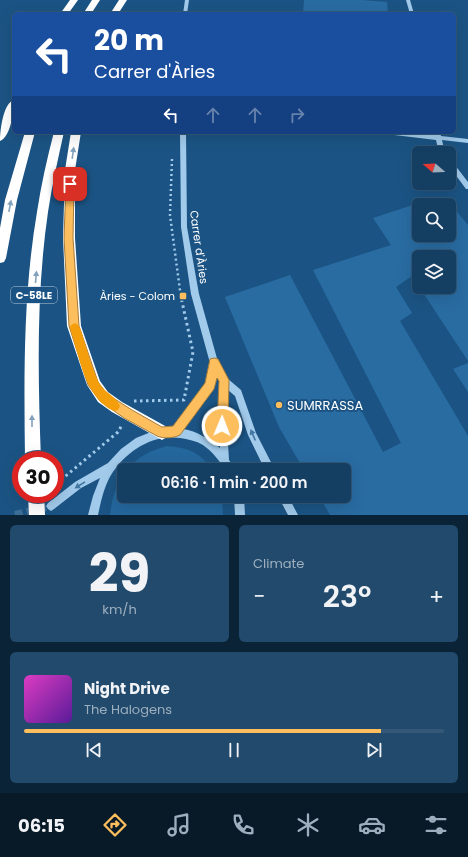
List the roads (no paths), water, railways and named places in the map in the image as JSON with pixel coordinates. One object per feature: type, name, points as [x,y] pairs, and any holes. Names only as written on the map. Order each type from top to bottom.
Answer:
[{"type":"highway","points":[[62,12],[66,0]]},
{"type":"highway","points":[[65,12],[74,0]]},
{"type":"highway","points":[[88,12],[96,0]]},
{"type":"highway","points":[[110,12],[117,0]]},
{"type":"highway","points":[[115,12],[123,0]]},
{"type":"highway","points":[[0,137],[12,108]]},
{"type":"highway","points":[[0,258],[11,200],[29,134]]},
{"type":"highway","name":"C-58LE","points":[[33,451],[32,425],[32,313],[40,223],[53,153],[58,134]]},
{"type":"highway","points":[[76,134],[70,170],[69,238],[74,326],[94,385],[103,397],[128,414],[162,432]]},
{"type":"highway","points":[[36,503],[37,515]]},
{"type":"street","points":[[185,12],[187,0]]},
{"type":"street","points":[[408,0],[411,12]]},
{"type":"street","name":"Carrer d'Àries","points":[[183,134],[184,227],[195,294],[214,363],[224,380],[238,393],[252,435],[266,463]]},
{"type":"street","points":[[420,134],[437,135],[468,141]]},
{"type":"street","points":[[437,135],[440,146]]},
{"type":"street","points":[[456,171],[468,187]]},
{"type":"street","name":"Carrer d'Àries","points":[[176,431],[210,385],[214,363]]},
{"type":"street","points":[[224,380],[222,426],[225,459]]},
{"type":"street","points":[[93,515],[99,490],[110,467],[134,444],[147,437],[162,432],[176,431],[195,435],[211,444],[227,463]]},
{"type":"street","points":[[64,496],[78,485],[110,467]]},
{"type":"street","points":[[239,503],[240,515]]},
{"type":"street","points":[[287,503],[293,515]]},
{"type":"tunnel","points":[[15,515],[51,506]]},
{"type":"place","name":"Àries - Colom","points":[[183,296]]},
{"type":"place","name":"SUMRRASSA","points":[[279,405]]}]
